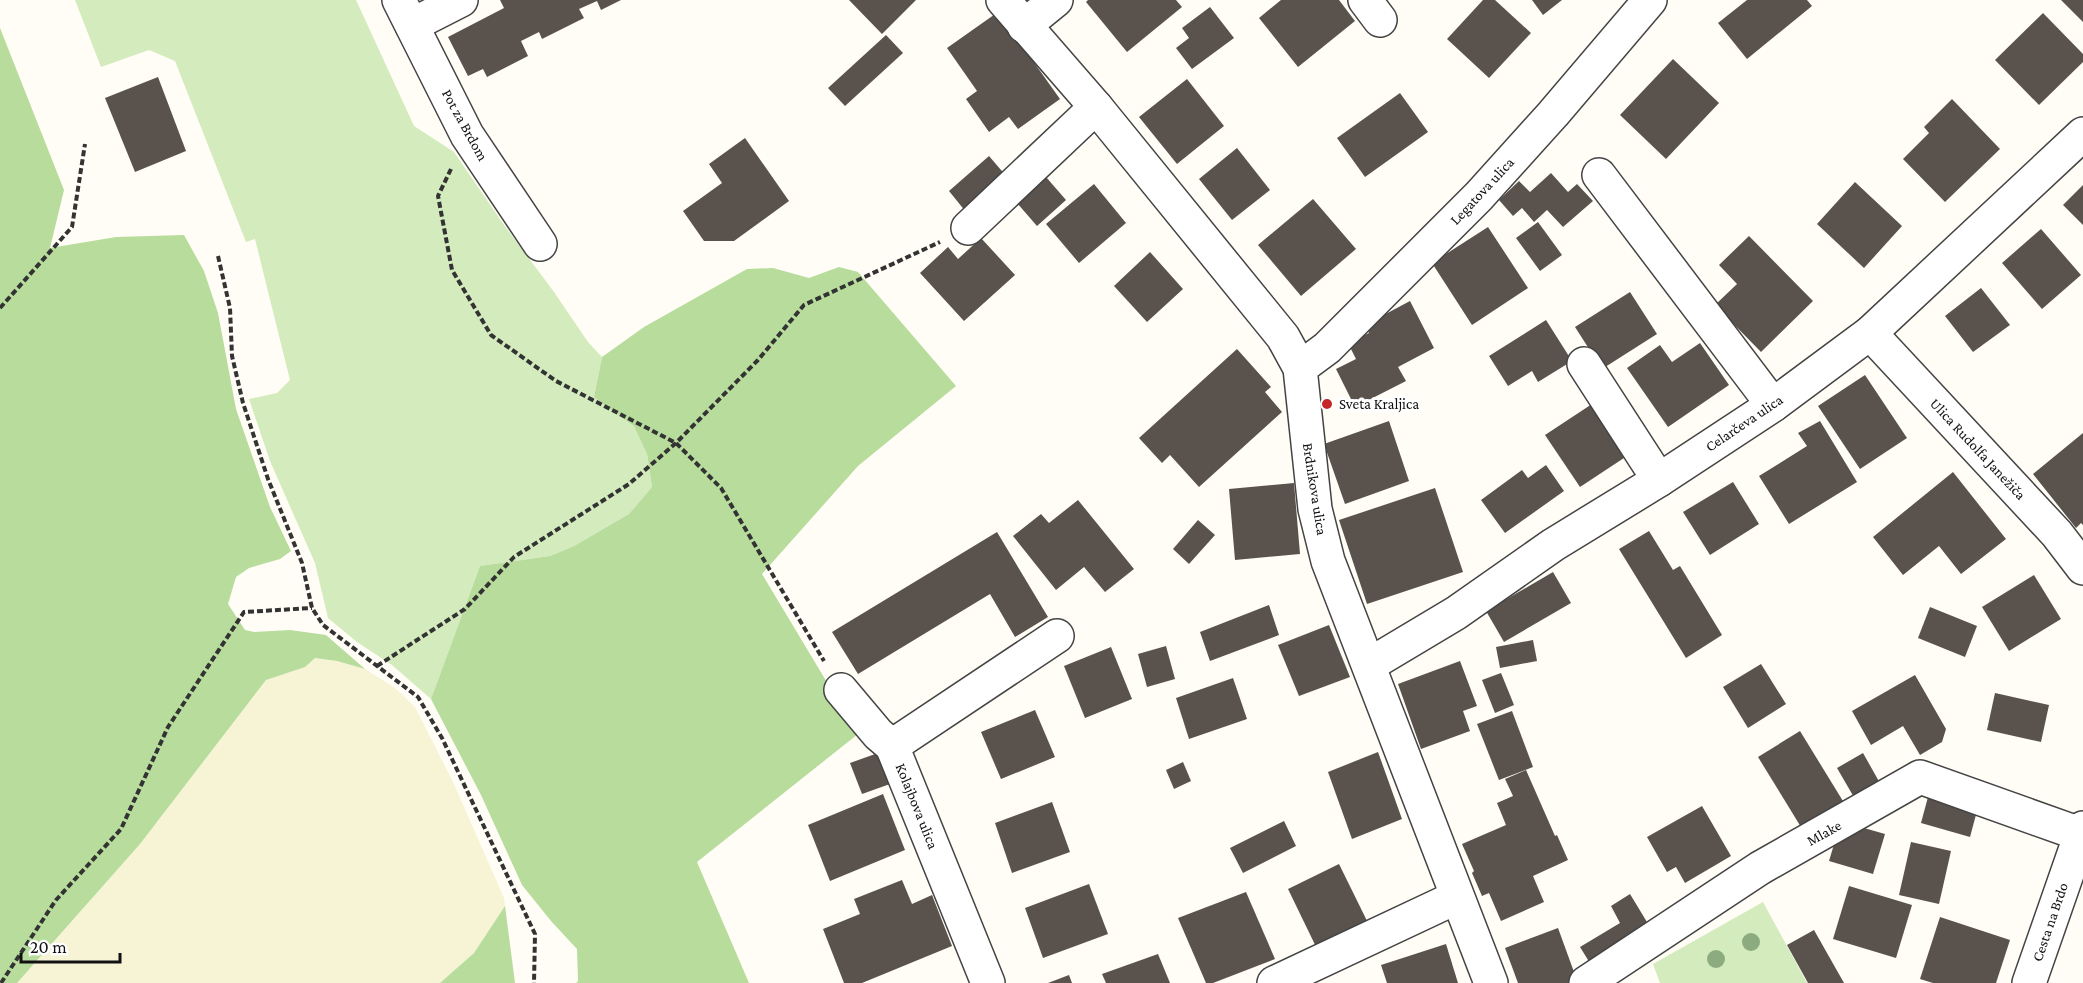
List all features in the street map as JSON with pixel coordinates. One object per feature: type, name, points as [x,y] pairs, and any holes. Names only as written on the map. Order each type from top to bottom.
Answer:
[{"type":"street","points":[[405,12],[461,0]]},
{"type":"street","name":"Brdnikova ulica","points":[[1003,0],[1096,107],[1283,337],[1300,368],[1315,509],[1328,561],[1491,983]]},
{"type":"street","points":[[1024,26],[1056,0]]},
{"type":"street","name":"Legatova ulica","points":[[1300,368],[1328,348],[1479,196],[1553,114],[1650,0]]},
{"type":"street","name":"Pot za Brdom","points":[[405,12],[468,135],[540,244]]},
{"type":"street","points":[[968,228],[1096,107]]},
{"type":"street","name":"Celarčeva ulica","points":[[1369,665],[1456,613],[1554,545],[1773,405],[1870,333],[2083,134]]},
{"type":"street","points":[[1599,175],[1773,405]]},
{"type":"street","name":"Ulica Rudolfa Janežiča","points":[[1870,333],[2057,534],[2083,568]]},
{"type":"street","points":[[1584,364],[1659,480]]},
{"type":"street","name":"Kolajbova ulica","points":[[988,983],[892,746],[1057,636]]},
{"type":"street","points":[[841,690],[878,734],[892,746]]},
{"type":"street","name":"Mlake","points":[[1586,983],[1760,868],[1920,777],[2081,831]]},
{"type":"street","name":"Cesta na Brdo","points":[[2029,983],[2081,831]]},
{"type":"street","points":[[1274,983],[1457,897]]},
{"type":"path","points":[[468,135],[438,196],[452,270],[491,335],[556,381],[676,443],[721,488],[841,690]]},
{"type":"path","points":[[0,308],[72,227],[85,144]]},
{"type":"path","points":[[377,666],[465,609],[514,557],[629,484],[676,443],[758,360],[804,306],[968,228]]},
{"type":"path","points":[[218,256],[230,308],[232,356],[243,403],[268,479],[302,563],[312,608],[323,625],[418,697],[442,738],[535,933],[534,983]]},
{"type":"path","points":[[1,983],[56,900],[121,829],[168,727],[244,612],[312,608]]},
{"type":"shaded area","points":[[315,658],[365,669],[395,688],[415,707],[453,782],[504,898],[505,906],[474,953],[440,983],[17,983],[140,844],[266,680],[305,667]]},
{"type":"green space","points":[[75,0],[356,0],[414,126],[454,152],[588,342],[602,357],[594,397],[634,425],[647,454],[652,487],[629,514],[574,546],[550,556],[480,566],[431,699],[392,665],[357,642],[328,618],[315,563],[270,461],[249,399],[277,393],[290,380],[255,239],[246,242],[175,61],[149,50],[101,67]]},
{"type":"green space","points":[[0,28],[64,190],[50,248],[116,237],[184,235],[204,271],[218,313],[236,409],[270,507],[291,551],[280,559],[249,568],[236,577],[228,604],[245,630],[254,632],[290,630],[326,635],[365,669],[315,658],[305,667],[266,680],[140,844],[17,983],[0,983]]},
{"type":"green space","points":[[839,267],[858,272],[956,386],[858,466],[762,574],[858,734],[697,862],[749,983],[576,983],[578,981],[577,949],[522,885],[481,795],[431,699],[480,566],[550,556],[574,546],[629,514],[652,487],[647,454],[634,426],[594,397],[602,357],[644,327],[747,269],[773,268],[809,278]]},
{"type":"green space","points":[[1763,902],[1807,983],[1660,983],[1653,964]]},
{"type":"green space","points":[[505,906],[515,983],[440,983],[474,953]]},
{"type":"building","points":[[500,0],[621,0],[601,10],[597,1],[579,9],[584,18],[542,39],[539,32],[521,41],[528,56],[487,77],[483,69],[468,76],[448,37],[504,8]]},
{"type":"building","points":[[849,0],[916,0],[882,34]]},
{"type":"building","points":[[1088,0],[1176,0],[1182,7],[1127,52],[1086,2]]},
{"type":"building","points":[[1281,0],[1339,0],[1355,21],[1298,67],[1259,18]]},
{"type":"building","points":[[1483,0],[1495,0],[1531,33],[1489,78],[1447,39]]},
{"type":"building","points":[[1532,0],[1562,0],[1543,15]]},
{"type":"building","points":[[1747,0],[1807,0],[1812,6],[1747,59],[1718,23]]},
{"type":"building","points":[[2061,0],[2083,0],[2083,22]]},
{"type":"building","points":[[1210,7],[1234,38],[1192,69],[1176,48],[1189,38],[1182,28]]},
{"type":"building","points":[[998,12],[1060,99],[1018,129],[1009,117],[989,132],[966,99],[977,91],[947,48]]},
{"type":"building","points":[[2043,13],[2083,54],[2083,62],[2039,105],[1995,60]]},
{"type":"building","points":[[886,35],[903,53],[845,106],[828,88]]},
{"type":"building","points":[[1673,59],[1719,103],[1666,159],[1620,115]]},
{"type":"building","points":[[158,77],[186,151],[135,172],[105,98]]},
{"type":"building","points":[[1187,79],[1224,126],[1177,164],[1139,117]]},
{"type":"building","points":[[1400,93],[1428,132],[1365,177],[1337,138]]},
{"type":"building","points":[[1952,99],[2000,149],[1945,202],[1903,159],[1929,133],[1924,127]]},
{"type":"building","points":[[745,138],[789,201],[734,241],[704,241],[683,211],[722,183],[709,164]]},
{"type":"building","points":[[1237,148],[1270,190],[1232,220],[1199,179]]},
{"type":"building","points":[[989,156],[1007,177],[966,212],[949,191]]},
{"type":"building","points":[[1551,173],[1568,192],[1577,184],[1593,201],[1563,227],[1547,210],[1534,222],[1522,208],[1513,216],[1499,200],[1519,181],[1530,192]]},
{"type":"building","points":[[1046,177],[1066,200],[1037,226],[1017,203]]},
{"type":"building","points":[[1855,182],[1902,226],[1864,268],[1817,224]]},
{"type":"building","points":[[1094,184],[1126,223],[1079,263],[1046,224]]},
{"type":"building","points":[[2083,185],[2083,225],[2063,205]]},
{"type":"building","points":[[1313,199],[1356,249],[1301,296],[1258,245]]},
{"type":"building","points":[[1538,222],[1562,255],[1540,271],[1516,238]]},
{"type":"building","points":[[1488,227],[1528,288],[1472,325],[1432,263]]},
{"type":"building","points":[[2041,229],[2081,275],[2042,309],[2002,263]]},
{"type":"building","points":[[1749,236],[1813,301],[1761,352],[1715,305],[1737,284],[1719,265]]},
{"type":"building","points":[[981,238],[1015,275],[964,321],[920,273],[948,247],[958,259]]},
{"type":"building","points":[[1150,252],[1183,289],[1147,322],[1114,286]]},
{"type":"building","points":[[1981,288],[2010,325],[1973,352],[1945,316]]},
{"type":"building","points":[[1630,292],[1657,334],[1602,369],[1575,327]]},
{"type":"building","points":[[1410,301],[1434,348],[1398,367],[1406,381],[1355,407],[1336,369],[1356,359],[1348,343],[1369,333],[1365,325]]},
{"type":"building","points":[[1546,320],[1572,361],[1538,382],[1532,371],[1508,386],[1489,356]]},
{"type":"building","points":[[1700,343],[1729,385],[1668,427],[1627,368],[1660,345],[1672,362]]},
{"type":"building","points":[[1237,349],[1271,387],[1265,392],[1282,412],[1199,487],[1170,455],[1162,463],[1139,438]]},
{"type":"building","points":[[1865,375],[1907,438],[1860,469],[1818,406]]},
{"type":"building","points":[[1592,404],[1627,456],[1580,487],[1545,435]]},
{"type":"building","points":[[1389,421],[1409,481],[1345,504],[1324,444]]},
{"type":"building","points":[[1820,421],[1857,482],[1789,524],[1759,476],[1807,446],[1798,433]]},
{"type":"building","points":[[2083,433],[2083,525],[2081,523],[2076,528],[2033,474]]},
{"type":"building","points":[[1546,465],[1564,491],[1505,533],[1481,500],[1522,470],[1528,478]]},
{"type":"building","points":[[1953,472],[2006,539],[1961,574],[1939,546],[1903,575],[1873,537]]},
{"type":"building","points":[[1733,482],[1759,524],[1710,555],[1683,512]]},
{"type":"building","points":[[1294,483],[1300,554],[1235,560],[1229,489]]},
{"type":"building","points":[[1435,488],[1463,572],[1367,604],[1339,520]]},
{"type":"building","points":[[1078,500],[1134,569],[1105,592],[1084,567],[1056,590],[1013,536],[1041,514],[1049,523]]},
{"type":"building","points":[[1198,520],[1215,535],[1189,564],[1173,549]]},
{"type":"building","points":[[1649,531],[1673,570],[1680,566],[1722,635],[1686,658],[1619,549]]},
{"type":"building","points":[[997,532],[1048,617],[1015,637],[990,594],[858,674],[832,632]]},
{"type":"building","points":[[1553,572],[1571,603],[1504,642],[1486,611]]},
{"type":"building","points":[[2034,575],[2061,619],[2009,651],[1982,607]]},
{"type":"building","points":[[1269,605],[1279,635],[1210,661],[1200,632]]},
{"type":"building","points":[[1930,607],[1977,626],[1965,657],[1918,638]]},
{"type":"building","points":[[1329,625],[1350,677],[1299,696],[1278,645]]},
{"type":"building","points":[[1533,640],[1537,661],[1500,668],[1496,647]]},
{"type":"building","points":[[1166,646],[1175,679],[1147,687],[1138,654]]},
{"type":"building","points":[[1111,647],[1132,699],[1085,718],[1064,666]]},
{"type":"building","points":[[1460,661],[1477,706],[1463,711],[1470,731],[1421,749],[1398,684]]},
{"type":"building","points":[[1761,664],[1786,704],[1748,728],[1723,687]]},
{"type":"building","points":[[1501,673],[1514,705],[1495,713],[1482,680]]},
{"type":"building","points":[[1915,675],[1946,729],[1942,742],[1920,755],[1903,726],[1871,745],[1852,711]]},
{"type":"building","points":[[1233,678],[1247,719],[1189,739],[1176,698]]},
{"type":"building","points":[[1995,693],[2049,705],[2041,742],[1987,730]]},
{"type":"building","points":[[1035,710],[1055,757],[1001,779],[981,732]]},
{"type":"building","points":[[1512,711],[1533,767],[1499,780],[1477,724]]},
{"type":"building","points":[[1800,731],[1846,806],[1804,832],[1758,757]]},
{"type":"building","points":[[1378,752],[1402,819],[1352,839],[1328,772]]},
{"type":"building","points":[[878,753],[890,784],[862,794],[850,763]]},
{"type":"building","points":[[1863,753],[1881,785],[1855,799],[1837,768]]},
{"type":"building","points":[[1183,762],[1191,781],[1174,789],[1166,770]]},
{"type":"building","points":[[1526,770],[1568,860],[1533,876],[1544,902],[1501,921],[1489,893],[1482,896],[1462,844],[1506,825],[1497,803],[1513,796],[1505,779]]},
{"type":"building","points":[[883,794],[905,850],[830,881],[808,825]]},
{"type":"building","points":[[1928,797],[1977,811],[1970,837],[1921,823]]},
{"type":"building","points":[[1052,802],[1070,852],[1012,873],[995,823]]},
{"type":"building","points":[[1702,806],[1731,856],[1685,883],[1676,867],[1667,872],[1647,837]]},
{"type":"building","points":[[1284,821],[1296,846],[1243,873],[1230,848]]},
{"type":"building","points":[[1864,828],[1885,834],[1873,874],[1829,861],[1835,841]]},
{"type":"building","points":[[1911,842],[1951,851],[1939,904],[1899,895]]},
{"type":"building","points":[[1339,864],[1371,929],[1320,955],[1288,889]]},
{"type":"building","points":[[902,880],[912,904],[932,895],[952,946],[862,983],[844,983],[823,929],[860,914],[854,899]]},
{"type":"building","points":[[1089,884],[1108,934],[1043,958],[1025,908]]},
{"type":"building","points":[[1849,886],[1912,905],[1896,958],[1833,939]]},
{"type":"building","points":[[1246,892],[1275,959],[1213,983],[1206,983],[1178,918]]},
{"type":"building","points":[[1630,894],[1653,932],[1593,968],[1580,947],[1620,923],[1611,906]]},
{"type":"building","points":[[1940,917],[2010,940],[1996,983],[1933,983],[1920,979]]},
{"type":"building","points":[[1558,928],[1578,983],[1518,983],[1505,948]]},
{"type":"building","points":[[1814,930],[1844,983],[1808,983],[1787,945]]},
{"type":"building","points":[[1446,944],[1458,983],[1387,983],[1381,965]]},
{"type":"building","points":[[1158,954],[1170,983],[1106,983],[1102,974]]},
{"type":"building","points":[[1069,975],[1072,983],[1048,983]]},
{"type":"place","name":"Sveta Kraljica","points":[[1327,404]]}]
